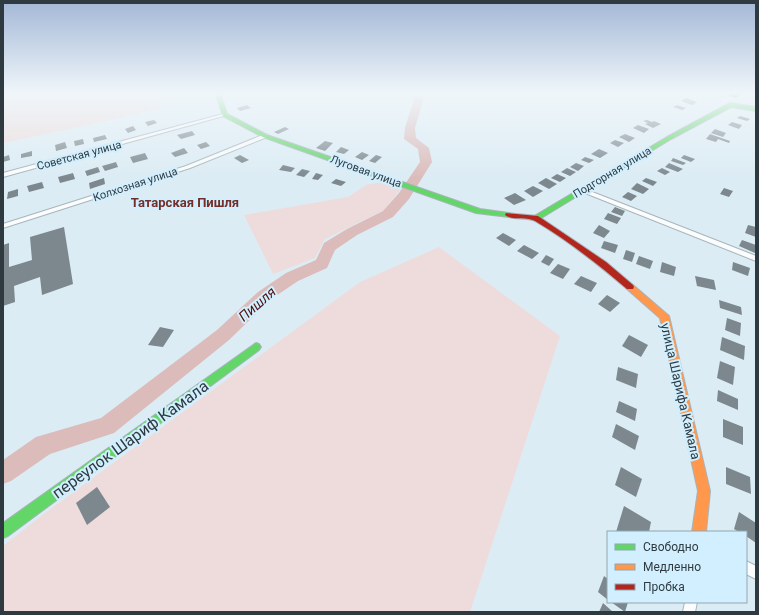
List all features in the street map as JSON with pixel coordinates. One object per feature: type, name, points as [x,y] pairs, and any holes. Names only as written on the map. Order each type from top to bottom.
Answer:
[{"type":"street","name":"Советская улица","points":[[3,175],[204,121]]},
{"type":"street","name":"Луговая улица","points":[[236,121],[265,136],[478,211],[535,218]]},
{"type":"street","name":"Подгорная улица","points":[[535,218],[701,121]]},
{"type":"street","name":"Колхозная улица","points":[[3,226],[188,167],[265,136]]},
{"type":"street","points":[[582,190],[756,259]]},
{"type":"street","name":"улица Шарифа Камала","points":[[535,218],[603,264],[664,316],[704,491],[699,531]]},
{"type":"street","name":"переулок Шариф Камала","points":[[3,531],[256,347]]},
{"type":"street","points":[[747,568],[756,573]]},
{"type":"shaded area","points":[[3,121],[107,121],[93,124],[3,143]]},
{"type":"shaded area","points":[[386,181],[404,185],[384,210],[325,239],[315,258],[273,274],[244,215],[348,197],[366,185]]},
{"type":"shaded area","points":[[439,247],[560,336],[470,612],[3,612],[3,546],[41,516],[360,282]]},
{"type":"building","points":[[155,121],[157,123],[148,126],[145,122]]},
{"type":"building","points":[[643,121],[654,121],[661,124],[653,128],[645,124],[648,123]]},
{"type":"building","points":[[732,122],[742,125],[739,129],[728,125]]},
{"type":"building","points":[[638,125],[649,129],[644,133],[633,128]]},
{"type":"building","points":[[133,126],[136,130],[128,133],[125,129]]},
{"type":"building","points":[[285,127],[289,129],[278,134],[274,132]]},
{"type":"building","points":[[715,129],[726,133],[723,137],[711,133]]},
{"type":"building","points":[[192,131],[195,135],[181,139],[177,135]]},
{"type":"building","points":[[625,134],[635,138],[629,142],[619,137]]},
{"type":"building","points":[[710,134],[730,141],[729,143],[718,139],[716,142],[706,139]]},
{"type":"building","points":[[105,135],[107,139],[94,142],[93,138]]},
{"type":"building","points":[[83,139],[84,144],[75,146],[74,141]]},
{"type":"building","points":[[615,140],[624,143],[618,147],[610,143]]},
{"type":"building","points":[[325,141],[333,143],[325,151],[316,148]]},
{"type":"building","points":[[65,142],[67,148],[56,151],[55,145]]},
{"type":"building","points":[[206,142],[210,146],[201,149],[197,145]]},
{"type":"building","points":[[341,147],[349,150],[344,154],[336,152]]},
{"type":"building","points":[[184,148],[188,153],[175,157],[171,153]]},
{"type":"building","points":[[599,149],[608,153],[600,158],[591,154]]},
{"type":"building","points":[[32,151],[32,156],[21,158],[21,154]]},
{"type":"building","points":[[362,152],[369,155],[362,160],[355,157]]},
{"type":"building","points":[[145,153],[148,159],[133,163],[130,157]]},
{"type":"building","points":[[9,155],[10,160],[3,162],[3,157]]},
{"type":"building","points":[[240,155],[249,160],[242,163],[234,158]]},
{"type":"building","points":[[376,155],[382,157],[375,163],[369,161]]},
{"type":"building","points":[[684,155],[695,159],[691,162],[681,158]]},
{"type":"building","points":[[585,157],[594,160],[589,163],[581,160]]},
{"type":"building","points":[[673,158],[686,163],[683,165],[671,161]]},
{"type":"building","points":[[116,162],[118,167],[105,171],[102,166]]},
{"type":"building","points":[[576,163],[584,166],[578,171],[570,167]]},
{"type":"building","points":[[669,163],[683,169],[678,172],[665,167]]},
{"type":"building","points":[[283,165],[295,168],[291,172],[279,170]]},
{"type":"building","points":[[98,167],[100,172],[87,176],[85,171]]},
{"type":"building","points":[[567,168],[576,172],[570,176],[561,172]]},
{"type":"building","points":[[662,168],[670,172],[665,175],[657,171]]},
{"type":"building","points":[[302,169],[310,171],[304,177],[296,175]]},
{"type":"building","points":[[73,173],[75,179],[60,183],[58,177]]},
{"type":"building","points":[[316,173],[323,175],[318,180],[312,179]]},
{"type":"building","points":[[557,174],[566,178],[560,182],[551,178]]},
{"type":"building","points":[[104,178],[105,184],[90,189],[89,183]]},
{"type":"building","points":[[546,178],[557,184],[549,189],[538,183]]},
{"type":"building","points":[[646,178],[657,182],[653,186],[642,181]]},
{"type":"building","points":[[336,179],[346,182],[341,186],[331,183]]},
{"type":"building","points":[[42,182],[44,188],[29,192],[27,186]]},
{"type":"building","points":[[637,183],[649,189],[643,194],[631,189]]},
{"type":"building","points":[[533,186],[543,191],[533,197],[524,191]]},
{"type":"building","points":[[724,188],[733,191],[729,197],[720,194]]},
{"type":"building","points":[[18,189],[18,196],[7,199],[8,192]]},
{"type":"building","points":[[628,192],[637,196],[631,201],[622,197]]},
{"type":"building","points":[[515,193],[526,200],[514,205],[504,198]]},
{"type":"building","points":[[615,207],[625,211],[622,216],[611,212]]},
{"type":"building","points":[[608,213],[621,218],[617,224],[604,219]]},
{"type":"building","points":[[599,225],[610,231],[604,238],[593,233]]},
{"type":"building","points":[[748,225],[756,227],[756,237],[745,233]]},
{"type":"building","points":[[64,227],[73,284],[42,295],[40,277],[14,286],[15,302],[3,306],[3,245],[9,243],[9,267],[32,260],[30,237]]},
{"type":"building","points":[[503,233],[516,240],[509,246],[496,238]]},
{"type":"building","points":[[742,240],[756,245],[755,253],[739,246]]},
{"type":"building","points":[[604,241],[618,245],[615,253],[601,248]]},
{"type":"building","points":[[524,245],[539,253],[532,259],[517,251]]},
{"type":"building","points":[[626,250],[635,253],[632,262],[623,259]]},
{"type":"building","points":[[546,255],[554,259],[549,266],[541,262]]},
{"type":"building","points":[[639,256],[653,261],[650,269],[636,264]]},
{"type":"building","points":[[662,262],[676,267],[674,276],[660,272]]},
{"type":"building","points":[[733,262],[750,268],[748,276],[732,270]]},
{"type":"building","points":[[558,264],[570,269],[563,279],[550,273]]},
{"type":"building","points":[[581,276],[597,283],[591,292],[574,284]]},
{"type":"building","points":[[695,276],[714,280],[716,290],[697,286]]},
{"type":"building","points":[[607,295],[620,303],[610,312],[598,304]]},
{"type":"building","points":[[719,300],[741,307],[742,315],[720,308]]},
{"type":"building","points":[[727,318],[741,323],[740,336],[725,330]]},
{"type":"building","points":[[160,327],[174,330],[163,347],[148,345]]},
{"type":"building","points":[[629,335],[648,345],[641,357],[622,346]]},
{"type":"building","points":[[722,337],[745,346],[744,360],[720,350]]},
{"type":"building","points":[[720,361],[735,367],[733,385],[717,378]]},
{"type":"building","points":[[618,367],[638,374],[636,388],[616,380]]},
{"type":"building","points":[[718,390],[738,399],[738,410],[717,401]]},
{"type":"building","points":[[619,401],[637,409],[635,421],[616,412]]},
{"type":"building","points":[[723,419],[743,427],[743,445],[723,437]]},
{"type":"building","points":[[616,424],[639,436],[635,450],[612,437]]},
{"type":"building","points":[[621,467],[642,479],[636,497],[615,485]]},
{"type":"building","points":[[726,467],[750,477],[751,494],[726,484]]},
{"type":"building","points":[[97,487],[110,507],[87,525],[76,503]]},
{"type":"building","points":[[624,506],[651,522],[649,531],[616,531]]},
{"type":"building","points":[[739,512],[756,523],[756,543],[747,537],[747,531],[737,531],[734,529]]},
{"type":"building","points":[[604,576],[607,578],[607,599],[598,592]]},
{"type":"building","points":[[603,603],[613,612],[599,612]]},
{"type":"building","points":[[612,603],[628,603],[625,612]]},
{"type":"waterway","name":"Пишля","points":[[3,473],[44,445],[107,426],[223,335],[264,296],[292,277],[322,264],[329,247],[352,232],[388,214],[404,196],[426,162],[423,148],[410,139],[410,128],[412,121]]},
{"type":"traffic: fast","points":[[236,121],[265,136],[479,211],[509,215]]},
{"type":"traffic: fast","points":[[535,218],[669,138],[701,121]]},
{"type":"traffic: fast","points":[[3,531],[256,347]]},
{"type":"traffic: slow","points":[[630,287],[664,316],[704,491],[699,531]]},
{"type":"traffic: jam","points":[[509,215],[535,218],[603,264],[630,287]]},
{"type":"district","name":"Татарская Пишля","points":[[185,202]]}]
